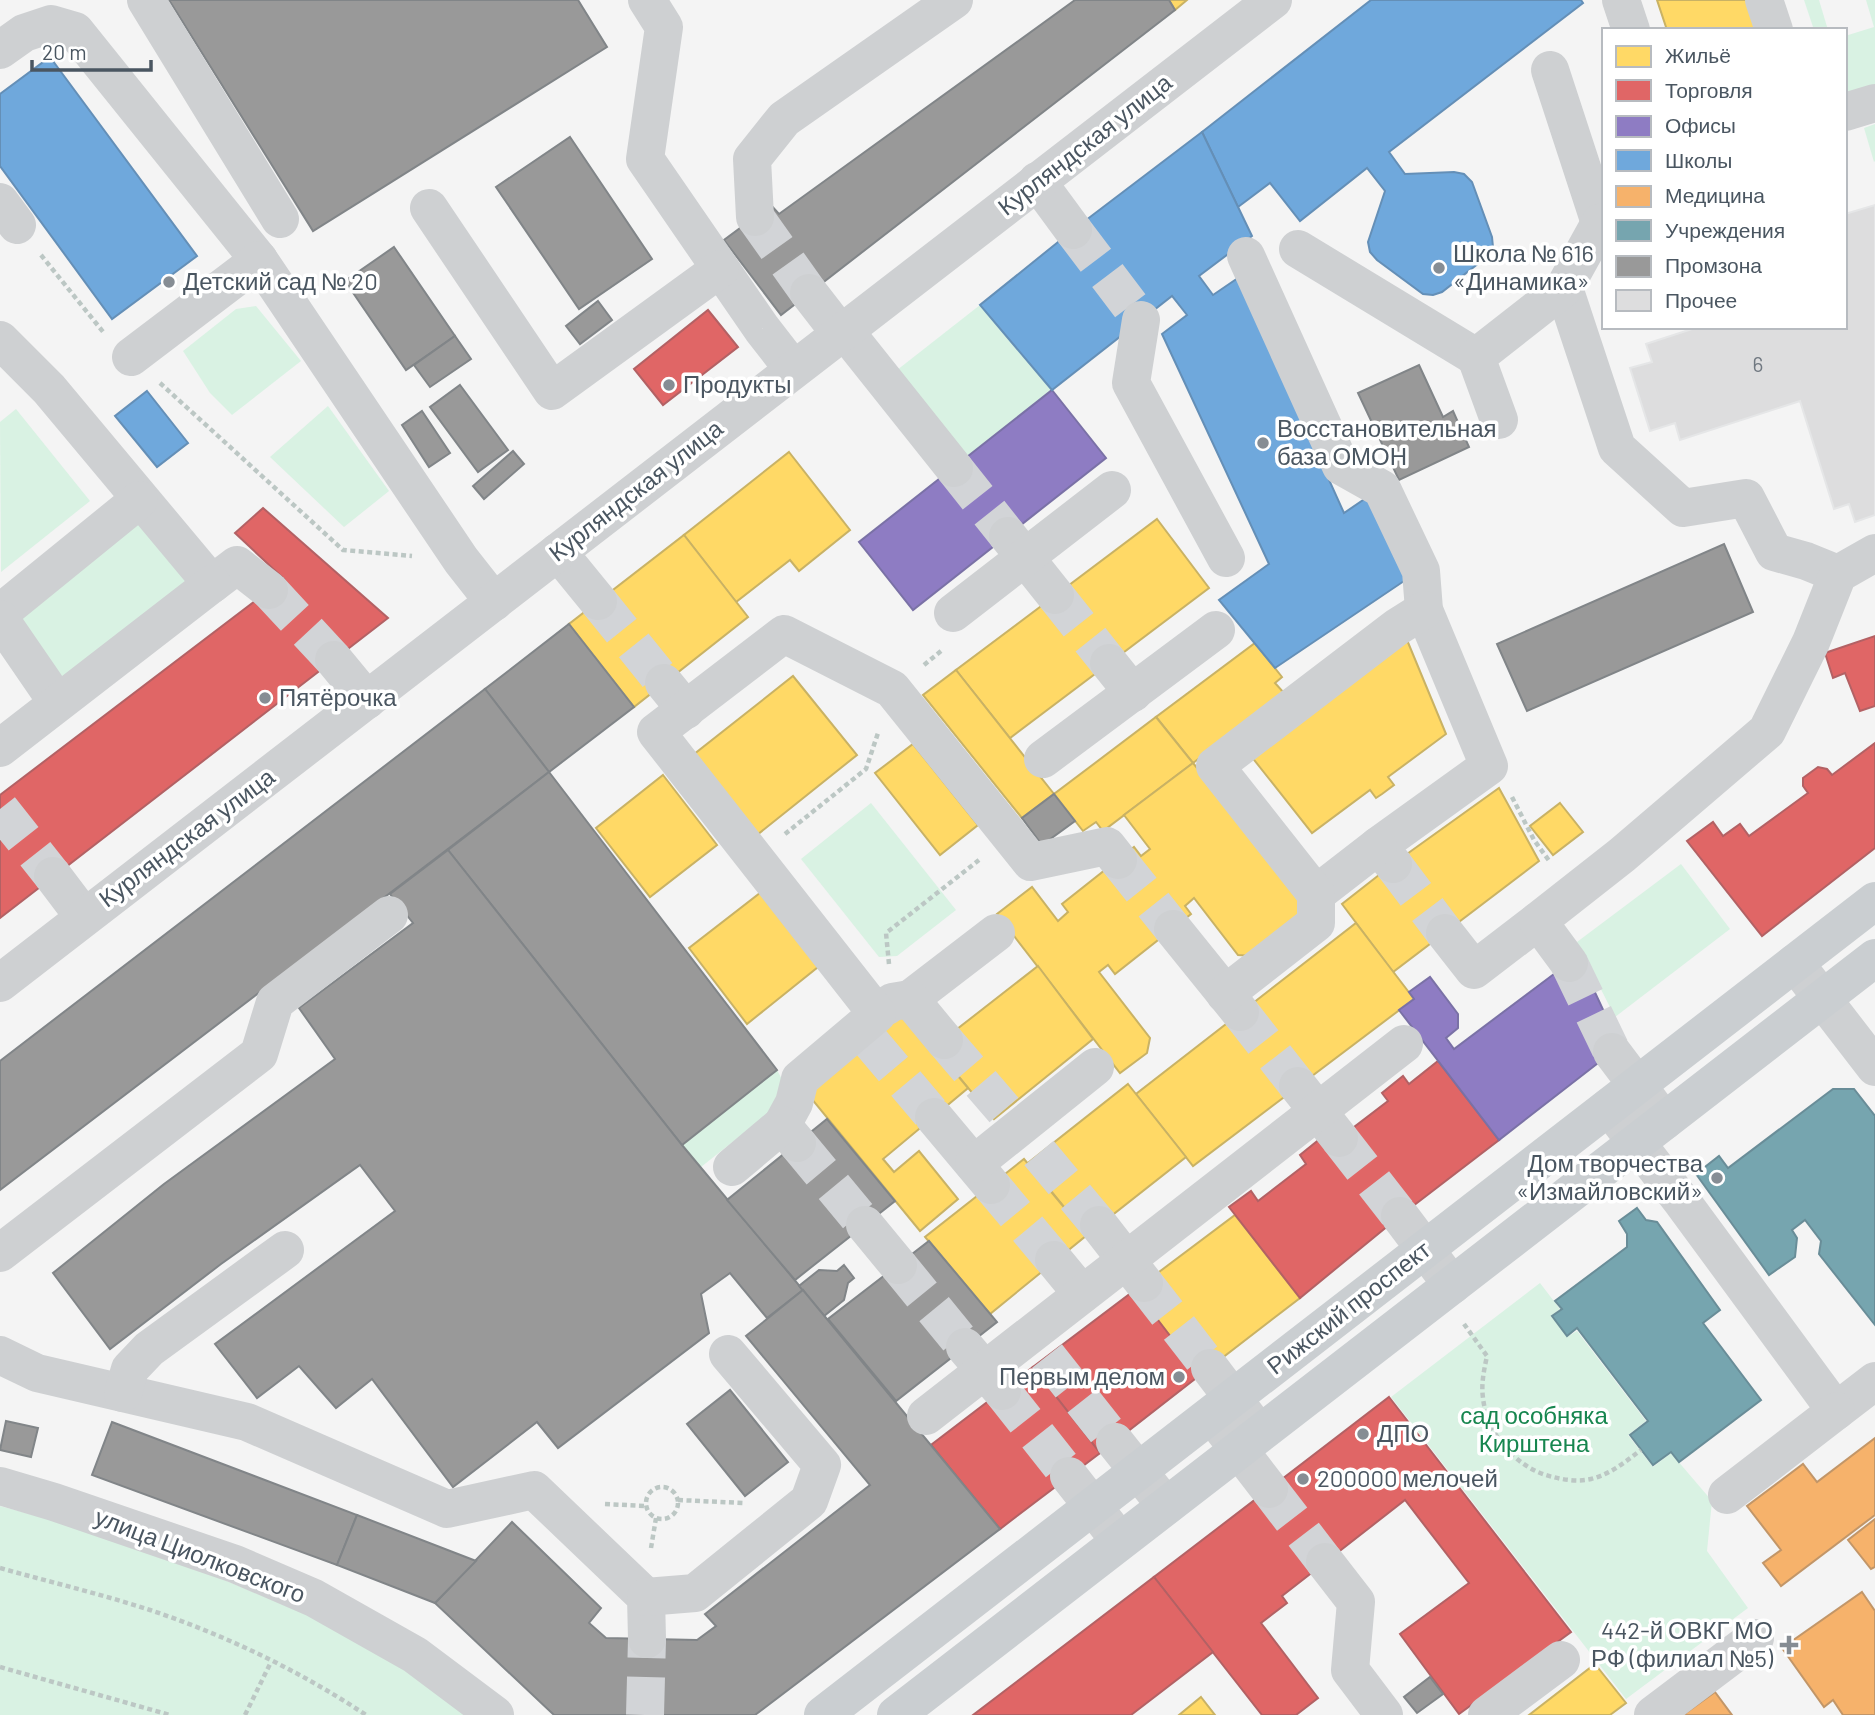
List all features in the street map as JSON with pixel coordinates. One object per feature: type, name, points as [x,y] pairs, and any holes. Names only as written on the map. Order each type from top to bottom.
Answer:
[{"type":"main road","name":"Рижский проспект","points":[[823,1715],[1875,901]]},
{"type":"main road","name":"Рижский проспект","points":[[900,1714],[1650,1131],[1823,998],[1872,965]]},
{"type":"street","points":[[146,0],[280,219]]},
{"type":"street","points":[[648,0],[664,27],[645,159],[793,369]]},
{"type":"street","points":[[755,217],[752,159],[784,119],[954,0]]},
{"type":"street","points":[[1621,0],[1630,28]]},
{"type":"street","points":[[1765,0],[1773,28]]},
{"type":"street","name":"Курляндская улица","points":[[0,983],[1037,181],[1264,2]]},
{"type":"street","points":[[0,51],[24,33],[51,24],[75,30],[259,260],[461,560],[494,602]]},
{"type":"street","points":[[1476,357],[1564,288],[1602,222],[1550,70]]},
{"type":"street","points":[[1847,111],[1875,103]]},
{"type":"street","points":[[1037,181],[1073,230]]},
{"type":"street","points":[[429,208],[552,391],[720,269]]},
{"type":"street","points":[[1298,248],[1476,357],[1499,420]]},
{"type":"street","points":[[1246,256],[1341,466],[1382,489],[1422,571],[1424,610],[1489,766],[1385,855],[1316,894]]},
{"type":"street","points":[[131,356],[259,260]]},
{"type":"street","points":[[1564,288],[1617,448],[1683,508],[1745,498],[1774,552],[1838,574]]},
{"type":"street","points":[[809,293],[954,468]]},
{"type":"street","points":[[1141,320],[1131,383],[1226,558]]},
{"type":"street","points":[[0,340],[49,388],[212,584]]},
{"type":"street","points":[[953,613],[1016,547],[1112,490]]},
{"type":"street","points":[[0,613],[139,499]]},
{"type":"street","points":[[1016,547],[1055,596]]},
{"type":"street","points":[[558,552],[598,601]]},
{"type":"street","points":[[1445,933],[1474,970],[1622,855],[1767,731],[1811,642],[1838,574],[1875,553]]},
{"type":"street","points":[[0,748],[237,565],[269,590]]},
{"type":"street","points":[[1173,929],[1232,1003],[1316,923],[1316,894],[1215,766],[1397,627],[1424,610]]},
{"type":"street","points":[[0,619],[57,702]]},
{"type":"street","points":[[1043,760],[1216,630]]},
{"type":"street","points":[[944,1040],[881,1017],[754,859],[656,732],[675,697],[785,634],[892,690],[1031,862],[1107,846],[1118,860]]},
{"type":"street","points":[[334,660],[367,700]]},
{"type":"street","points":[[1109,663],[1133,693]]},
{"type":"street","points":[[53,876],[84,917]]},
{"type":"street","points":[[0,1252],[259,1054],[275,1002],[389,915]]},
{"type":"street","points":[[1538,920],[1569,963]]},
{"type":"street","points":[[1840,928],[1872,965]]},
{"type":"street","points":[[732,1167],[789,1134],[800,1079],[996,933]]},
{"type":"street","points":[[1795,963],[1875,1067]]},
{"type":"street","points":[[926,1416],[984,1369],[1039,1345],[1082,1294],[1135,1271],[1318,1112],[1404,1044]]},
{"type":"street","points":[[1612,1052],[1623,1096],[1650,1131],[1836,1411]]},
{"type":"street","points":[[934,1117],[983,1175],[1020,1131],[1095,1067]]},
{"type":"street","points":[[1400,1216],[1452,1285]]},
{"type":"street","points":[[865,1225],[898,1265]]},
{"type":"street","points":[[1099,1225],[1135,1271]]},
{"type":"street","points":[[123,1393],[130,1369],[149,1349],[285,1250]]},
{"type":"street","points":[[1055,1260],[1082,1294]]},
{"type":"street","points":[[646,1597],[695,1593],[808,1501],[821,1465],[728,1354]]},
{"type":"street","points":[[0,1355],[37,1373],[247,1422],[447,1509],[534,1490],[646,1597],[647,1639]]},
{"type":"street","points":[[1210,1368],[1222,1406],[1249,1442],[1269,1489]]},
{"type":"street","points":[[1727,1495],[1875,1381]]},
{"type":"street","points":[[1115,1441],[1166,1506]]},
{"type":"street","points":[[1069,1476],[1120,1541]]},
{"type":"street","name":"улица Циолковского","points":[[0,1486],[235,1564],[314,1598],[415,1655],[495,1715]]},
{"type":"street","points":[[1325,1562],[1356,1602],[1350,1670],[1384,1715]]},
{"type":"street","points":[[1653,1715],[1755,1638]]},
{"type":"street","points":[[1487,1715],[1561,1660]]},
{"type":"street","points":[[873,1677],[900,1714]]},
{"type":"path","points":[[9,213],[97,328],[343,550],[461,560]]},
{"type":"path","points":[[754,859],[866,768],[892,690],[961,636],[953,613]]},
{"type":"path","points":[[1489,766],[1502,780],[1534,840],[1573,893]]},
{"type":"path","points":[[881,1017],[886,933],[1010,836]]},
{"type":"path","points":[[1463,1324],[1487,1356],[1483,1398],[1488,1419],[1497,1438],[1527,1467],[1546,1476],[1588,1480],[1614,1471],[1641,1450]]},
{"type":"path","points":[[663,1487],[673,1491],[678,1505],[674,1514],[664,1520],[653,1517],[646,1509],[649,1493],[663,1487]]},
{"type":"path","points":[[0,1568],[148,1609],[209,1631],[327,1688],[366,1715]]},
{"type":"path","points":[[245,1715],[271,1662]]},
{"type":"path","points":[[0,1667],[170,1715]]},
{"type":"green space","points":[[1804,0],[1819,0],[1827,28],[1813,28]]},
{"type":"green space","points":[[1866,0],[1875,0],[1875,86],[1847,95],[1847,35],[1874,27]]},
{"type":"green space","points":[[1875,124],[1875,161],[1874,162],[1864,128]]},
{"type":"green space","points":[[980,305],[1052,390],[961,461],[892,374]]},
{"type":"green space","points":[[256,306],[301,361],[232,415],[210,393],[183,351],[236,309]]},
{"type":"green space","points":[[328,406],[389,491],[344,527],[270,457]]},
{"type":"green space","points":[[16,409],[90,501],[1,572],[0,422]]},
{"type":"green space","points":[[138,519],[188,579],[66,681],[16,621]]},
{"type":"green space","points":[[871,803],[956,910],[897,956],[879,957],[801,859]]},
{"type":"green space","points":[[1681,864],[1730,929],[1615,1017],[1577,942]]},
{"type":"green space","points":[[777,1070],[784,1083],[779,1105],[701,1167],[682,1145]]},
{"type":"green space","name":"сад особняка Кирштена","points":[[1540,1283],[1560,1309],[1551,1316],[1567,1337],[1577,1331],[1646,1421],[1628,1435],[1653,1467],[1671,1453],[1712,1501],[1707,1551],[1748,1608],[1626,1699],[1391,1397]]},
{"type":"green space","points":[[0,1506],[74,1526],[174,1559],[318,1619],[419,1678],[467,1715],[0,1715]]},
{"type":"building: Жильё","points":[[1169,0],[1187,0],[1175,10]]},
{"type":"building: Жильё","points":[[1657,0],[1748,0],[1756,28],[1666,28]]},
{"type":"building: Жильё","points":[[789,452],[850,530],[799,571],[790,560],[736,602],[684,535]]},
{"type":"building: Жильё","points":[[1157,519],[1209,588],[1010,738],[956,670]]},
{"type":"building: Жильё","points":[[684,535],[748,617],[634,707],[569,624]]},
{"type":"building: Жильё","points":[[1407,640],[1446,734],[1388,777],[1394,785],[1382,794],[1376,798],[1370,790],[1312,833],[1251,756]]},
{"type":"building: Жильё","points":[[1255,643],[1282,677],[1275,683],[1285,694],[1193,763],[1156,717]]},
{"type":"building: Жильё","points":[[956,670],[1054,794],[1022,818],[923,695]]},
{"type":"building: Жильё","points":[[793,676],[857,755],[757,835],[693,755]]},
{"type":"building: Жильё","points":[[1156,717],[1193,763],[1103,831],[1096,822],[1083,831],[1054,794]]},
{"type":"building: Жильё","points":[[913,744],[978,825],[940,855],[875,773]]},
{"type":"building: Жильё","points":[[1193,763],[1306,902],[1302,918],[1252,956],[1238,955],[1194,898],[1185,906],[1191,914],[1115,974],[1108,965],[1099,972],[1150,1038],[1147,1053],[1120,1073],[997,914],[1032,887],[1058,921],[1068,912],[1062,904],[1134,847],[1141,856],[1150,849],[1124,815]]},
{"type":"building: Жильё","points":[[663,775],[717,845],[650,897],[596,828]]},
{"type":"building: Жильё","points":[[1499,788],[1539,861],[1393,972],[1342,904]]},
{"type":"building: Жильё","points":[[1560,803],[1583,832],[1553,855],[1530,826]]},
{"type":"building: Жильё","points":[[760,893],[818,967],[747,1024],[689,948]]},
{"type":"building: Жильё","points":[[1356,923],[1414,999],[1193,1166],[1136,1094]]},
{"type":"building: Жильё","points":[[1038,966],[1093,1039],[994,1119],[934,1047]]},
{"type":"building: Жильё","points":[[904,1011],[968,1088],[883,1159],[894,1172],[919,1151],[958,1199],[920,1231],[806,1092]]},
{"type":"building: Жильё","points":[[1128,1084],[1186,1157],[1087,1235],[1028,1163]]},
{"type":"building: Жильё","points":[[1024,1159],[1087,1235],[990,1314],[925,1237]]},
{"type":"building: Жильё","points":[[1235,1215],[1300,1298],[1200,1375],[1135,1290]]},
{"type":"building: Жильё","points":[[1595,1664],[1626,1703],[1610,1715],[1529,1715]]},
{"type":"building: Жильё","points":[[1201,1697],[1215,1715],[1179,1715]]},
{"type":"building: Торговля","points":[[708,310],[738,347],[663,405],[634,369]]},
{"type":"building: Торговля","points":[[263,508],[388,618],[0,918],[0,795],[284,579],[235,533]]},
{"type":"building: Торговля","points":[[1875,636],[1875,706],[1860,711],[1845,673],[1833,678],[1825,653]]},
{"type":"building: Торговля","points":[[1875,743],[1875,848],[1762,936],[1687,841],[1713,822],[1723,836],[1740,824],[1749,836],[1808,793],[1803,786],[1803,778],[1818,767],[1827,769],[1832,775]]},
{"type":"building: Торговля","points":[[1438,1061],[1499,1140],[1300,1298],[1229,1207],[1251,1191],[1258,1201],[1306,1164],[1300,1155],[1326,1134],[1333,1143],[1388,1101],[1382,1093],[1403,1076],[1409,1084]]},
{"type":"building: Торговля","points":[[1135,1290],[1200,1375],[1100,1453],[1033,1367]]},
{"type":"building: Торговля","points":[[1033,1367],[1100,1453],[1000,1529],[931,1445]]},
{"type":"building: Торговля","points":[[1389,1397],[1571,1632],[1459,1714],[1400,1634],[1469,1583],[1405,1500],[1282,1596],[1287,1603],[1261,1623],[1318,1698],[1296,1715],[1262,1715],[1154,1577]]},
{"type":"building: Торговля","points":[[1154,1577],[1213,1652],[1131,1715],[973,1715]]},
{"type":"building: Офисы","points":[[1052,390],[1106,458],[913,610],[859,542]]},
{"type":"building: Офисы","points":[[1578,956],[1620,1046],[1499,1140],[1399,1010],[1414,999],[1409,992],[1430,977],[1458,1014],[1458,1028],[1446,1038],[1454,1049]]},
{"type":"building: Школы","points":[[1371,0],[1581,0],[1583,3],[1389,152],[1405,174],[1464,174],[1472,182],[1492,237],[1493,247],[1489,255],[1442,292],[1433,295],[1423,294],[1370,252],[1368,242],[1385,191],[1367,168],[1300,221],[1270,183],[1238,207],[1202,132]]},
{"type":"building: Школы","points":[[50,57],[197,256],[112,319],[0,166],[0,94]]},
{"type":"building: Школы","name":"Восстановительная база ОМОН","points":[[1202,132],[1252,236],[1199,276],[1213,295],[1238,278],[1344,513],[1369,496],[1407,579],[1275,668],[1219,600],[1269,564],[1162,334],[1187,315],[1172,296],[1052,390],[980,305]]},
{"type":"building: Школы","points":[[147,391],[188,443],[157,467],[115,416]]},
{"type":"building: Медицина","points":[[1875,1438],[1875,1515],[1781,1586],[1763,1563],[1781,1550],[1747,1506],[1803,1464],[1817,1482]]},
{"type":"building: Медицина","points":[[1875,1519],[1875,1567],[1871,1569],[1848,1540]]},
{"type":"building: Медицина","points":[[1862,1592],[1875,1611],[1875,1715],[1843,1715],[1833,1700],[1824,1707],[1782,1648]]},
{"type":"building: Медицина","points":[[1715,1692],[1732,1715],[1683,1715]]},
{"type":"building: Учреждения","points":[[1833,1089],[1854,1089],[1875,1116],[1875,1325],[1819,1254],[1821,1241],[1805,1220],[1792,1230],[1797,1238],[1795,1257],[1769,1275],[1696,1174],[1719,1156],[1728,1168]]},
{"type":"building: Учреждения","points":[[1637,1208],[1646,1220],[1657,1222],[1720,1310],[1703,1323],[1761,1400],[1679,1462],[1671,1452],[1653,1465],[1630,1435],[1648,1421],[1577,1328],[1567,1336],[1552,1316],[1562,1309],[1555,1301],[1627,1247],[1627,1234],[1619,1221]]},
{"type":"building: Промзона","points":[[169,0],[578,0],[607,47],[313,231]]},
{"type":"building: Промзона","points":[[1075,0],[1169,0],[1175,10],[781,315],[724,240],[771,205],[779,214]]},
{"type":"building: Промзона","points":[[570,137],[652,259],[579,309],[496,187]]},
{"type":"building: Промзона","points":[[394,247],[455,336],[406,370],[345,281]]},
{"type":"building: Промзона","points":[[598,301],[612,320],[580,344],[566,326]]},
{"type":"building: Промзона","points":[[455,336],[471,359],[430,387],[414,365]]},
{"type":"building: Промзона","points":[[1419,365],[1443,417],[1453,411],[1469,447],[1399,480],[1358,393]]},
{"type":"building: Промзона","points":[[460,385],[508,450],[478,472],[430,407]]},
{"type":"building: Промзона","points":[[422,411],[450,453],[429,467],[402,425]]},
{"type":"building: Промзона","points":[[513,451],[524,464],[484,499],[473,486]]},
{"type":"building: Промзона","points":[[1724,544],[1753,612],[1527,711],[1497,644]]},
{"type":"building: Промзона","points":[[569,624],[634,707],[549,772],[485,689]]},
{"type":"building: Промзона","points":[[485,689],[549,772],[0,1190],[0,1061]]},
{"type":"building: Промзона","points":[[549,772],[777,1070],[682,1145],[448,850]]},
{"type":"building: Промзона","points":[[1054,794],[1075,821],[1042,845],[1022,818]]},
{"type":"building: Промзона","points":[[448,850],[682,1145],[803,1290],[767,1318],[730,1273],[701,1294],[709,1333],[558,1448],[537,1422],[453,1487],[372,1379],[336,1408],[299,1366],[257,1398],[215,1344],[395,1211],[360,1165],[221,1264],[110,1349],[53,1273],[164,1184],[335,1059],[299,1008],[413,923],[390,894]]},
{"type":"building: Промзона","points":[[827,1119],[895,1201],[795,1280],[727,1200]]},
{"type":"building: Промзона","points":[[929,1241],[997,1322],[896,1401],[828,1319]]},
{"type":"building: Промзона","points":[[844,1265],[854,1278],[848,1283],[844,1300],[824,1316],[799,1286],[819,1270],[837,1271]]},
{"type":"building: Промзона","points":[[803,1290],[1000,1529],[755,1715],[554,1715],[435,1603],[512,1522],[601,1608],[589,1623],[606,1638],[697,1640],[716,1626],[705,1614],[870,1485],[746,1336]]},
{"type":"building: Промзона","points":[[730,1390],[788,1462],[745,1496],[687,1424]]},
{"type":"building: Промзона","points":[[6,1421],[38,1428],[31,1457],[0,1450]]},
{"type":"building: Промзона","points":[[112,1422],[357,1515],[337,1565],[92,1475]]},
{"type":"building: Промзона","points":[[357,1515],[476,1561],[435,1603],[337,1565]]},
{"type":"building: Промзона","points":[[1430,1677],[1443,1694],[1417,1713],[1404,1697]]},
{"type":"building: Прочее","points":[[1875,205],[1875,515],[1855,522],[1849,504],[1834,509],[1800,401],[1680,440],[1675,423],[1650,431],[1630,368],[1652,362],[1646,344],[1692,329],[1847,329],[1847,213]]},
{"type":"tunnel","points":[[755,217],[809,293]]},
{"type":"tunnel","points":[[1073,230],[1141,320]]},
{"type":"tunnel","points":[[954,468],[1008,536]]},
{"type":"tunnel","points":[[269,590],[334,660]]},
{"type":"tunnel","points":[[1055,595],[1109,663]]},
{"type":"tunnel","points":[[598,601],[664,683]]},
{"type":"tunnel","points":[[0,809],[53,876]]},
{"type":"tunnel","points":[[1118,860],[1173,929]]},
{"type":"tunnel","points":[[1393,864],[1445,933]]},
{"type":"tunnel","points":[[1569,963],[1612,1052]]},
{"type":"tunnel","points":[[1240,1012],[1298,1086]]},
{"type":"tunnel","points":[[869,1040],[934,1117]]},
{"type":"tunnel","points":[[944,1040],[1004,1110]]},
{"type":"tunnel","points":[[1339,1138],[1400,1216]]},
{"type":"tunnel","points":[[797,1143],[865,1225]]},
{"type":"tunnel","points":[[1039,1153],[1099,1225]]},
{"type":"tunnel","points":[[991,1185],[1054,1260]]},
{"type":"tunnel","points":[[898,1265],[965,1347]]},
{"type":"tunnel","points":[[1144,1283],[1210,1368]]},
{"type":"tunnel","points":[[1047,1356],[1115,1442]]},
{"type":"tunnel","points":[[1002,1391],[1069,1476]]},
{"type":"tunnel","points":[[1269,1489],[1325,1562]]},
{"type":"tunnel","points":[[645,1715],[647,1639]]},
{"type":"place","name":"Школа № 616 «Динамика»","points":[[1439,268]]},
{"type":"place","name":"Детский сад № 20","points":[[169,282]]},
{"type":"place","name":"Продукты","points":[[669,385]]},
{"type":"place","name":"Восстановительная база ОМОН","points":[[1263,443]]},
{"type":"place","name":"Пятёрочка","points":[[265,698]]},
{"type":"place","name":"Дом творчества «Измайловский»","points":[[1717,1178]]},
{"type":"place","name":"Первым делом","points":[[1179,1377]]},
{"type":"place","name":"ДПО","points":[[1363,1434]]},
{"type":"place","name":"200000 мелочей","points":[[1303,1479]]},
{"type":"place","name":"442-й ОВКГ МО РФ (филиал №5)","points":[[1789,1645]]}]
